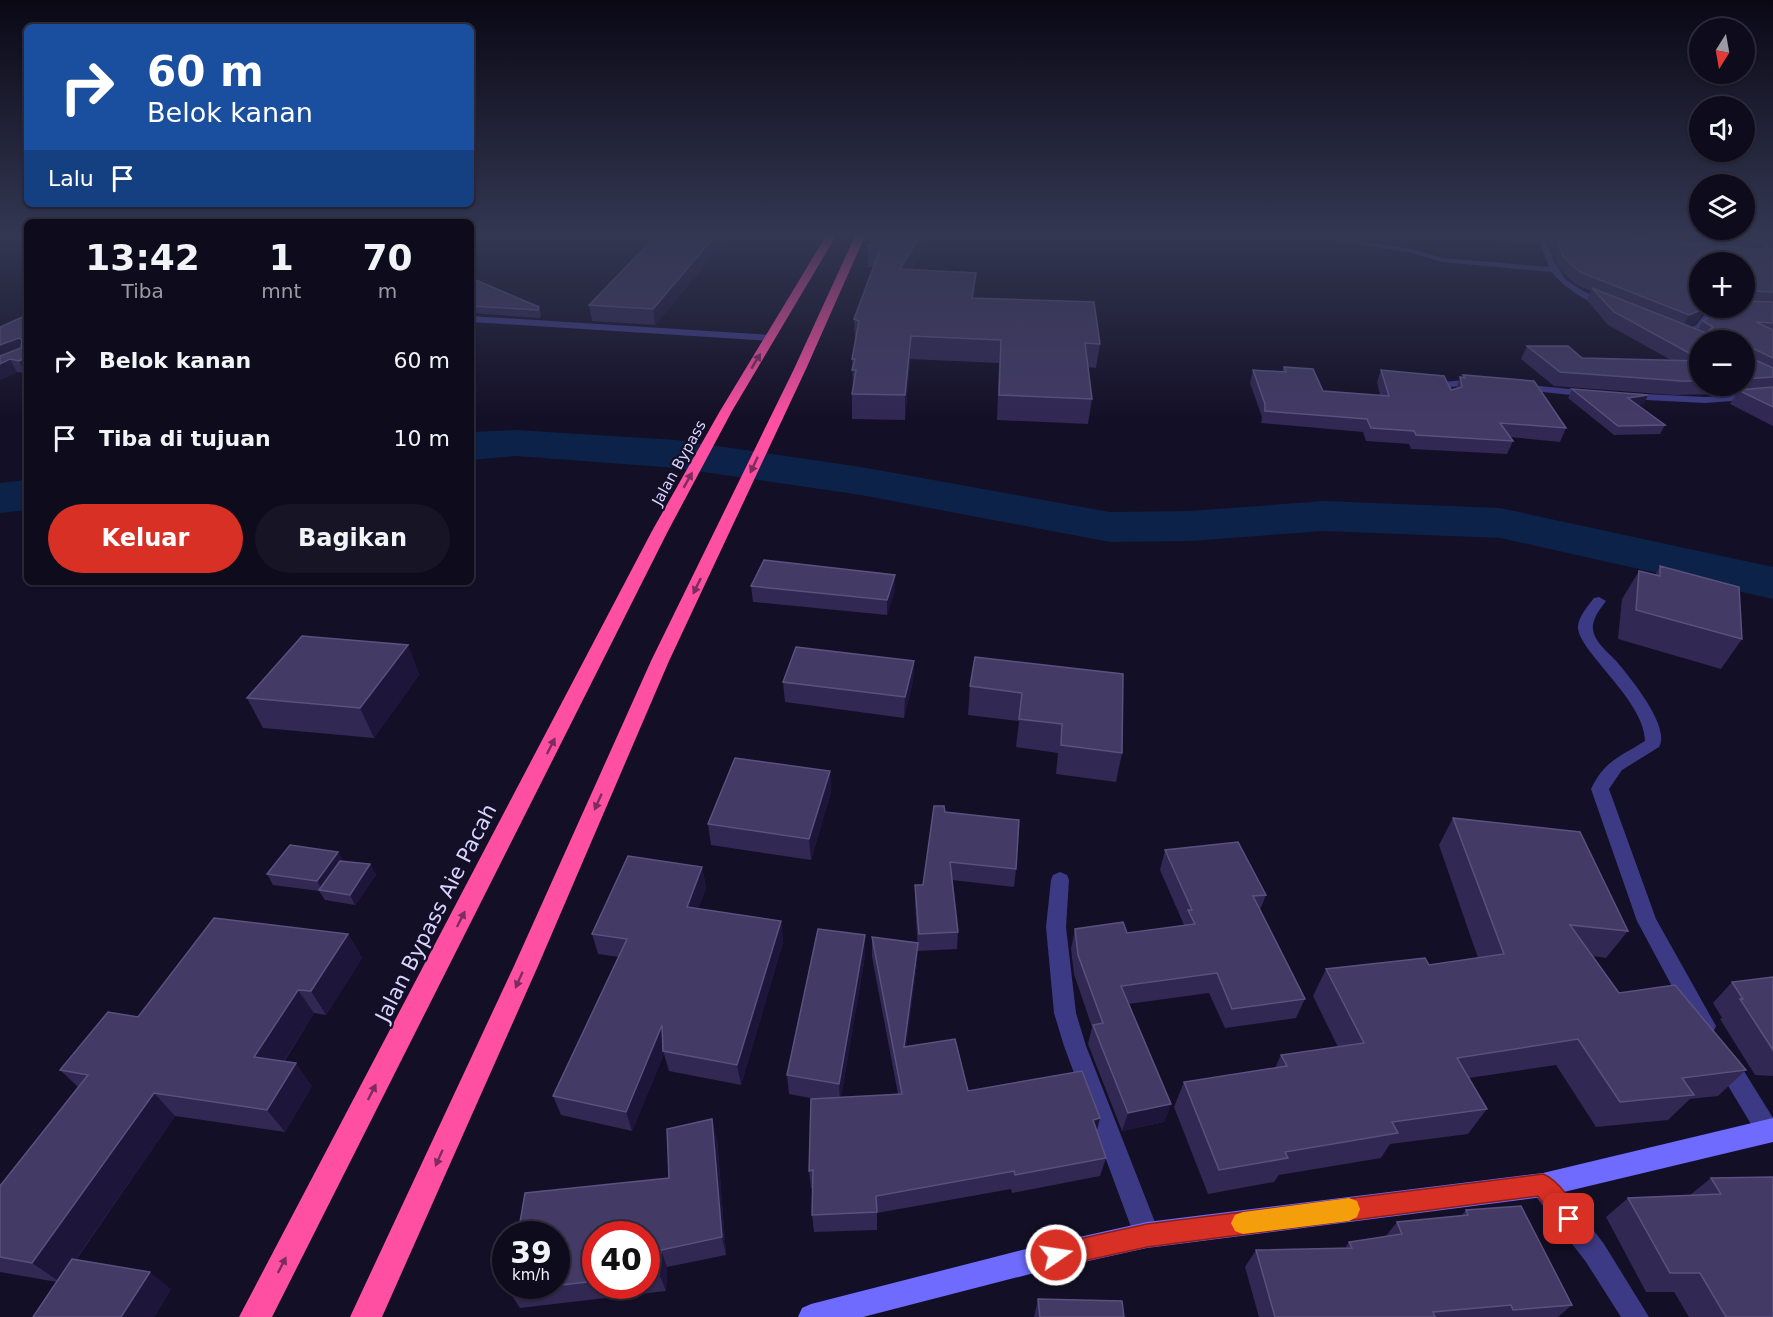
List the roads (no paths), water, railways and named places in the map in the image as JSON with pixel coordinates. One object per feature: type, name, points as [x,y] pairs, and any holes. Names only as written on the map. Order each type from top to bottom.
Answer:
[{"type":"highway","points":[[770,338],[794,297]]},
{"type":"highway","points":[[366,1317],[526,966],[660,661],[722,534],[832,297]]},
{"type":"highway","name":"Jalan Bypass","points":[[660,531],[726,411],[770,338]]},
{"type":"highway","name":"Jalan Bypass Aie Pacah","points":[[255,1317],[660,531]]},
{"type":"street","points":[[1591,297],[1622,309]]},
{"type":"street","points":[[1684,333],[1699,327],[1708,316],[1720,311],[1741,308],[1773,310]]},
{"type":"street","points":[[474,319],[770,338]]},
{"type":"street","points":[[1674,328],[1689,336]]},
{"type":"street","points":[[1450,398],[1446,388],[1447,384],[1461,381],[1484,383]]},
{"type":"street","points":[[1503,385],[1600,395]]},
{"type":"street","points":[[1612,396],[1705,400],[1773,395]]},
{"type":"street","points":[[811,1317],[1034,1260],[1147,1235],[1543,1185],[1770,1131],[1703,1023],[1647,921],[1606,810],[1600,789],[1605,774],[1620,762],[1653,743],[1653,729],[1644,711],[1613,667],[1589,640],[1585,627],[1589,615],[1599,601]]},
{"type":"street","points":[[1060,880],[1056,927],[1065,1013],[1075,1046],[1147,1235]]},
{"type":"street","points":[[1543,1185],[1595,1253],[1636,1317]]},
{"type":"waterway","points":[[474,446],[516,443],[676,454],[861,481],[1110,527],[1190,526],[1324,516],[1500,523],[1773,583]]},
{"type":"waterway","points":[[0,498],[24,495]]}]
